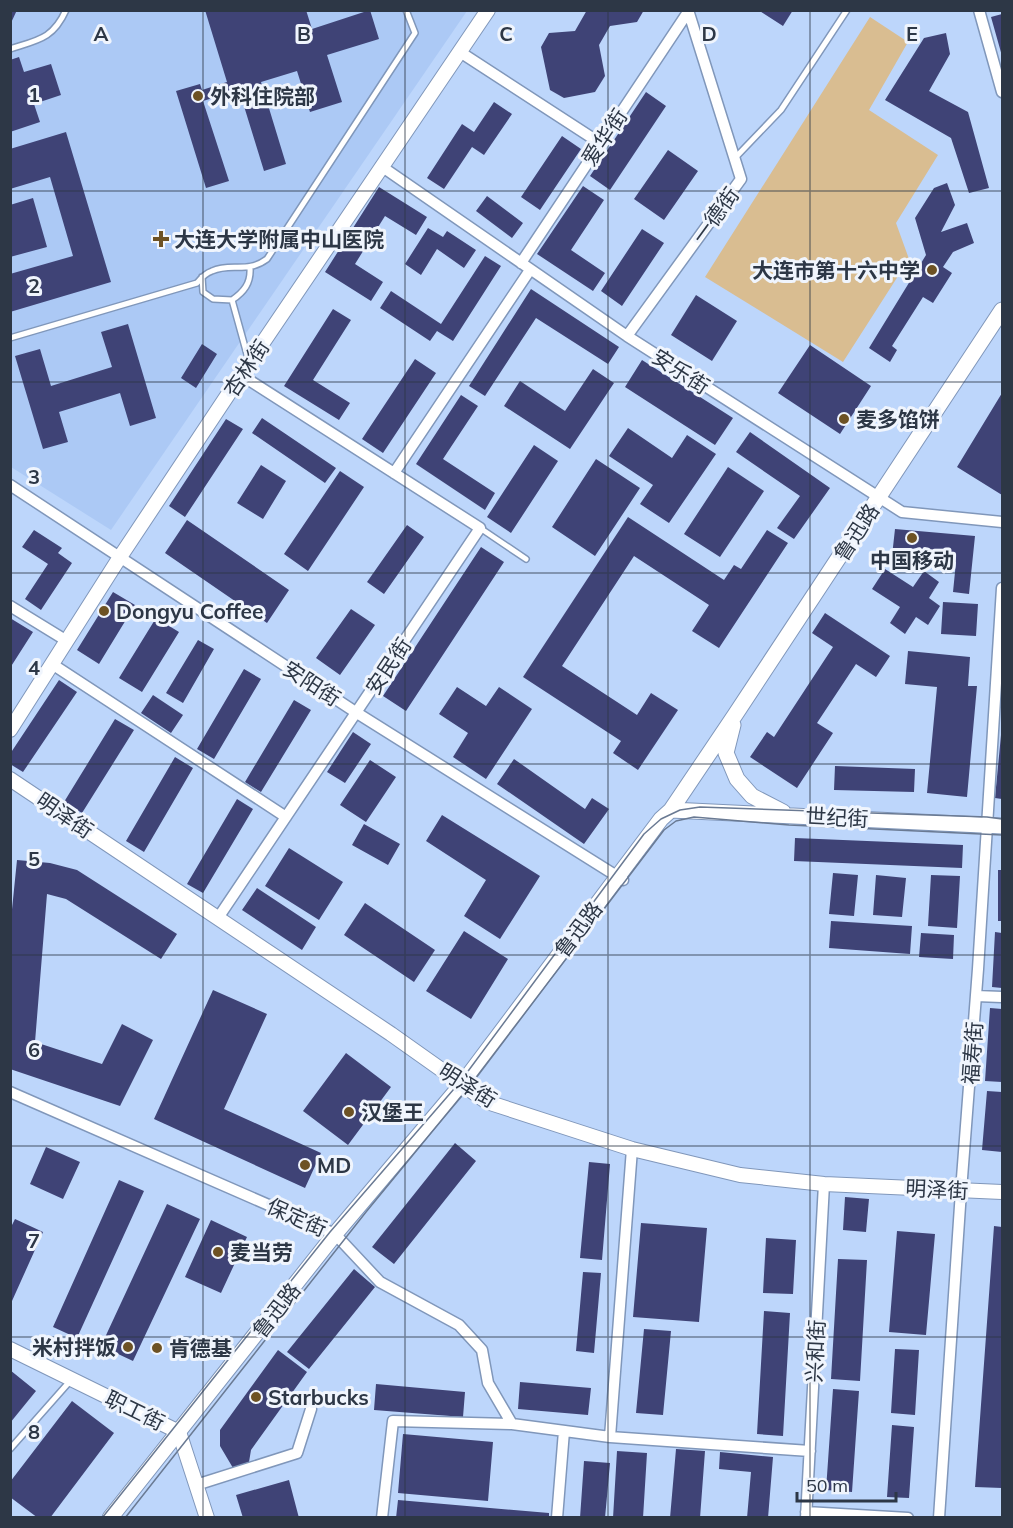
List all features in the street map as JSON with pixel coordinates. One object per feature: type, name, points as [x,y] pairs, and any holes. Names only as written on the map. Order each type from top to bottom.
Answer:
[{"type":"main road","name":"鲁迅路","points":[[110,1518],[335,1234],[462,1084],[620,879],[661,819],[671,810],[1002,310]]},
{"type":"main road","points":[[735,716],[726,753],[737,779],[752,796],[789,814]]},
{"type":"main road","name":"世纪街","points":[[671,810],[995,825]]},
{"type":"street","points":[[979,10],[1002,92]]},
{"type":"street","name":"一德街","points":[[627,336],[741,179],[688,11]]},
{"type":"street","name":"爱华街","points":[[521,262],[688,11]]},
{"type":"street","name":"杏林街","points":[[10,730],[120,557],[484,14]]},
{"type":"street","points":[[460,52],[600,143]]},
{"type":"street","name":"安乐街","points":[[381,166],[627,336],[902,513],[1002,522]]},
{"type":"street","points":[[394,473],[530,270]]},
{"type":"street","points":[[241,375],[480,528]]},
{"type":"street","name":"安阳街","points":[[10,485],[357,713],[620,879]]},
{"type":"street","name":"安民街","points":[[218,918],[480,528]]},
{"type":"street","name":"福寿街","points":[[939,1518],[976,996],[995,825],[1002,588]]},
{"type":"street","points":[[10,606],[67,641]]},
{"type":"street","points":[[52,664],[286,818]]},
{"type":"street","name":"明泽街","points":[[10,779],[487,1102],[632,1149],[740,1175],[824,1184],[1002,1192]]},
{"type":"street","points":[[976,996],[1002,997]]},
{"type":"street","name":"保定街","points":[[10,1092],[335,1234],[380,1282],[459,1325],[482,1350],[488,1383],[512,1424]]},
{"type":"street","points":[[610,1437],[632,1149]]},
{"type":"street","name":"兴和街","points":[[806,1515],[824,1184]]},
{"type":"street","name":"职工街","points":[[10,1349],[179,1432],[207,1518]]},
{"type":"street","points":[[196,1485],[297,1453],[311,1409]]},
{"type":"street","points":[[382,1518],[393,1421],[512,1424],[610,1437],[810,1451]]},
{"type":"street","points":[[557,1518],[564,1431]]},
{"type":"street","points":[[806,1515],[908,1518]]},
{"type":"lane","points":[[10,49],[44,38],[56,30],[66,10]]},
{"type":"lane","points":[[10,338],[197,283],[209,272],[219,268],[260,265],[267,259],[415,33],[406,10]]},
{"type":"lane","points":[[734,159],[781,110],[847,10]]},
{"type":"lane","points":[[202,278],[203,292],[208,296],[213,299],[232,300],[245,289],[249,281],[250,267]]},
{"type":"lane","points":[[232,300],[249,363]]},
{"type":"lane","points":[[480,528],[526,559]]},
{"type":"lane","points":[[10,1449],[72,1379]]},
{"type":"shaded area","name":"大连大学附属中山医院","points":[[10,11],[467,11],[111,530],[11,467]]},
{"type":"shaded area","points":[[870,17],[908,42],[869,110],[938,155],[896,223],[909,259],[843,362],[705,277]]},
{"type":"building","points":[[10,10],[17,10],[10,25]]},
{"type":"building","name":"外科住院部","points":[[205,10],[306,10],[312,29],[370,10],[379,39],[327,55],[342,102],[310,112],[297,71],[261,82],[286,164],[264,171],[239,90],[203,101],[229,181],[206,188],[176,91],[200,84],[202,90],[227,82]]},
{"type":"building","points":[[587,10],[644,10],[637,22],[610,26],[599,45],[605,76],[595,92],[564,98],[550,90],[541,47],[549,33],[575,31]]},
{"type":"building","points":[[758,10],[793,10],[783,26]]},
{"type":"building","points":[[1002,14],[1002,56],[991,17]]},
{"type":"building","points":[[946,33],[950,54],[929,91],[968,112],[989,188],[969,193],[951,138],[885,100],[924,38]]},
{"type":"building","points":[[19,57],[24,72],[51,64],[61,95],[34,104],[40,122],[10,132],[10,60]]},
{"type":"building","points":[[646,92],[666,106],[610,190],[590,176]]},
{"type":"building","points":[[494,102],[512,114],[484,155],[472,147],[444,189],[427,178],[462,124],[474,132]]},
{"type":"building","points":[[66,132],[111,282],[10,312],[10,274],[73,256],[50,177],[10,189],[10,149]]},
{"type":"building","points":[[562,136],[581,149],[540,210],[521,197]]},
{"type":"building","points":[[668,150],[698,171],[664,220],[634,199]]},
{"type":"building","name":"大连市第十六中学","points":[[947,183],[955,205],[941,232],[967,223],[974,243],[953,252],[943,267],[952,273],[933,303],[923,297],[892,346],[897,350],[890,362],[869,348],[926,255],[915,218],[934,188]]},
{"type":"building","points":[[583,186],[604,200],[571,250],[605,273],[593,291],[537,254]]},
{"type":"building","points":[[379,187],[427,217],[416,235],[385,216],[355,264],[383,282],[371,301],[325,272]]},
{"type":"building","points":[[487,196],[523,223],[512,238],[476,211]]},
{"type":"building","points":[[33,198],[47,247],[10,257],[10,205]]},
{"type":"building","points":[[428,228],[443,237],[447,231],[476,250],[464,268],[437,249],[421,275],[405,264]]},
{"type":"building","points":[[642,229],[664,243],[622,306],[601,291]]},
{"type":"building","points":[[485,256],[501,266],[453,341],[437,331],[430,341],[380,308],[391,291],[441,324]]},
{"type":"building","points":[[531,289],[619,347],[608,364],[536,318],[485,396],[469,386]]},
{"type":"building","points":[[696,295],[737,321],[712,361],[671,335]]},
{"type":"building","points":[[333,309],[351,320],[313,380],[350,403],[339,420],[284,386]]},
{"type":"building","points":[[128,324],[156,418],[130,426],[120,393],[59,412],[68,442],[43,449],[15,356],[40,349],[51,386],[112,367],[101,332]]},
{"type":"building","points":[[202,344],[217,354],[196,388],[181,378]]},
{"type":"building","points":[[810,345],[871,386],[840,434],[778,393]]},
{"type":"building","points":[[415,359],[436,373],[383,453],[362,439]]},
{"type":"building","points":[[642,360],[733,418],[715,445],[625,387]]},
{"type":"building","points":[[593,369],[614,383],[570,449],[504,406],[520,381],[565,411]]},
{"type":"building","points":[[1002,393],[1002,495],[957,467]]},
{"type":"building","points":[[461,395],[478,406],[443,459],[495,493],[485,510],[416,464]]},
{"type":"building","points":[[262,418],[336,468],[325,483],[252,433]]},
{"type":"building","points":[[226,419],[243,429],[185,517],[169,506]]},
{"type":"building","points":[[628,428],[672,458],[687,435],[716,454],[669,523],[640,504],[653,485],[609,456]]},
{"type":"building","points":[[750,432],[830,488],[794,539],[777,528],[800,496],[736,452]]},
{"type":"building","points":[[534,445],[558,461],[511,533],[487,517]]},
{"type":"building","points":[[596,459],[640,488],[595,556],[552,527]]},
{"type":"building","points":[[261,465],[286,481],[263,519],[237,503]]},
{"type":"building","points":[[728,467],[764,491],[720,557],[684,534]]},
{"type":"building","points":[[340,471],[364,487],[308,571],[284,554]]},
{"type":"building","points":[[628,517],[724,580],[734,565],[741,569],[767,530],[788,543],[719,648],[692,631],[709,605],[634,556],[562,666],[637,715],[651,693],[678,710],[638,770],[613,753],[621,741],[523,677]]},
{"type":"building","points":[[187,520],[289,590],[267,623],[165,553]]},
{"type":"building","points":[[407,525],[424,537],[384,594],[367,582]]},
{"type":"building","points":[[895,529],[975,536],[969,594],[953,592],[956,562],[892,556]]},
{"type":"building","points":[[34,530],[62,548],[58,553],[72,563],[41,610],[25,599],[48,564],[22,547]]},
{"type":"building","points":[[481,547],[504,562],[406,711],[383,696]]},
{"type":"building","points":[[885,569],[913,587],[924,571],[939,582],[929,598],[940,606],[928,625],[916,617],[905,634],[890,623],[900,607],[872,589]]},
{"type":"building","points":[[113,592],[135,605],[99,664],[77,650]]},
{"type":"building","points":[[943,602],[978,604],[976,636],[941,634]]},
{"type":"building","points":[[351,609],[375,625],[340,675],[316,658]]},
{"type":"building","points":[[825,613],[890,656],[876,677],[856,664],[817,723],[833,733],[797,788],[750,757],[767,732],[774,737],[833,647],[812,633]]},
{"type":"building","points":[[10,618],[33,632],[10,668]]},
{"type":"building","points":[[156,618],[179,632],[142,692],[119,678]]},
{"type":"building","points":[[198,640],[214,649],[183,703],[166,693]]},
{"type":"building","points":[[908,651],[970,657],[968,686],[977,686],[967,797],[927,793],[937,687],[905,684]]},
{"type":"building","points":[[244,669],[261,679],[214,759],[197,749]]},
{"type":"building","points":[[59,680],[77,692],[23,772],[10,764],[10,754]]},
{"type":"building","points":[[457,687],[486,706],[499,687],[532,709],[486,779],[453,757],[468,733],[439,714]]},
{"type":"building","points":[[153,695],[183,715],[171,733],[141,713]]},
{"type":"building","points":[[294,700],[311,710],[261,792],[245,782]]},
{"type":"building","points":[[115,719],[134,730],[82,813],[64,802]]},
{"type":"building","points":[[353,732],[371,744],[345,783],[327,772]]},
{"type":"building","points":[[1002,735],[1002,799],[995,798]]},
{"type":"building","points":[[175,757],[193,768],[144,852],[126,841]]},
{"type":"building","points":[[514,759],[585,809],[592,798],[609,809],[584,844],[497,784]]},
{"type":"building","points":[[370,760],[396,777],[366,822],[340,805]]},
{"type":"building","points":[[835,766],[915,769],[914,792],[834,790]]},
{"type":"building","points":[[237,799],[253,809],[203,893],[187,884]]},
{"type":"building","points":[[442,815],[540,876],[500,939],[464,916],[486,880],[426,841]]},
{"type":"building","points":[[364,824],[400,844],[388,865],[352,845]]},
{"type":"building","points":[[795,838],[963,845],[962,868],[794,861]]},
{"type":"building","points":[[289,848],[343,882],[319,920],[265,886]]},
{"type":"building","points":[[17,860],[50,863],[77,870],[177,934],[161,959],[66,899],[47,894],[35,1042],[102,1064],[122,1024],[153,1040],[120,1106],[10,1069],[10,929]]},
{"type":"building","points":[[998,870],[1002,870],[1002,921],[998,921]]},
{"type":"building","points":[[833,873],[858,875],[854,916],[829,914]]},
{"type":"building","points":[[876,875],[906,878],[902,917],[873,915]]},
{"type":"building","points":[[931,875],[960,876],[957,928],[928,926]]},
{"type":"building","points":[[257,888],[316,927],[302,950],[242,910]]},
{"type":"building","points":[[365,903],[435,950],[414,982],[344,935]]},
{"type":"building","points":[[831,921],[912,926],[910,954],[829,948]]},
{"type":"building","points":[[464,931],[508,959],[471,1019],[426,991]]},
{"type":"building","points":[[995,932],[1002,933],[1002,988],[992,987]]},
{"type":"building","points":[[921,933],[954,935],[953,959],[919,957]]},
{"type":"building","points":[[213,990],[267,1014],[224,1109],[321,1153],[305,1188],[154,1119]]},
{"type":"building","points":[[990,1008],[1002,1009],[1002,1082],[985,1081]]},
{"type":"building","points":[[346,1053],[391,1087],[348,1145],[303,1111]]},
{"type":"building","points":[[987,1091],[1002,1092],[1002,1152],[982,1150]]},
{"type":"building","points":[[455,1143],[476,1161],[394,1264],[372,1247]]},
{"type":"building","points":[[46,1147],[80,1162],[63,1199],[30,1184]]},
{"type":"building","points":[[589,1162],[610,1164],[602,1260],[580,1258]]},
{"type":"building","points":[[119,1180],[144,1191],[77,1338],[53,1327]]},
{"type":"building","points":[[845,1197],[869,1199],[866,1232],[843,1230]]},
{"type":"building","points":[[167,1204],[200,1219],[133,1361],[101,1346]]},
{"type":"building","points":[[15,1219],[43,1232],[12,1301],[10,1301],[10,1229]]},
{"type":"building","points":[[211,1220],[247,1237],[221,1293],[185,1277]]},
{"type":"building","points":[[641,1223],[707,1228],[699,1322],[633,1317]]},
{"type":"building","points":[[994,1226],[1002,1227],[1002,1488],[975,1487]]},
{"type":"building","points":[[897,1231],[935,1234],[926,1335],[889,1332]]},
{"type":"building","points":[[766,1238],[796,1240],[793,1294],[763,1293]]},
{"type":"building","points":[[838,1259],[867,1260],[860,1381],[831,1379]]},
{"type":"building","points":[[354,1269],[375,1287],[309,1369],[287,1352]]},
{"type":"building","points":[[583,1272],[601,1273],[594,1353],[576,1351]]},
{"type":"building","points":[[764,1311],[790,1313],[783,1436],[757,1434]]},
{"type":"building","points":[[644,1329],[671,1331],[663,1415],[636,1413]]},
{"type":"building","points":[[895,1349],[919,1350],[915,1415],[891,1413]]},
{"type":"building","points":[[278,1350],[307,1372],[251,1450],[249,1462],[233,1468],[220,1446],[220,1430]]},
{"type":"building","points":[[10,1370],[36,1391],[10,1423]]},
{"type":"building","points":[[520,1382],[591,1388],[588,1415],[518,1409]]},
{"type":"building","points":[[376,1384],[465,1392],[463,1417],[374,1410]]},
{"type":"building","points":[[833,1389],[859,1391],[852,1492],[826,1490]]},
{"type":"building","points":[[72,1401],[114,1433],[50,1518],[38,1518],[10,1497],[10,1482]]},
{"type":"building","points":[[892,1425],[914,1427],[909,1498],[887,1497]]},
{"type":"building","points":[[403,1434],[493,1442],[488,1501],[398,1493]]},
{"type":"building","points":[[676,1449],[705,1451],[700,1518],[670,1518]]},
{"type":"building","points":[[617,1451],[647,1453],[643,1518],[613,1518]]},
{"type":"building","points":[[720,1452],[773,1457],[768,1518],[747,1518],[751,1472],[719,1469]]},
{"type":"building","points":[[584,1461],[610,1463],[605,1518],[580,1518]]},
{"type":"building","points":[[289,1480],[299,1518],[243,1518],[236,1495]]},
{"type":"building","points":[[398,1500],[549,1513],[549,1518],[396,1518]]},
{"type":"tram line","points":[[102,1518],[330,1232],[460,1082],[644,834],[661,819],[680,810],[700,807],[1002,819]]},
{"type":"tram line","points":[[125,1518],[366,1212],[468,1088],[664,830],[676,821],[694,817],[789,825],[1002,835]]},
{"type":"place","name":"外科住院部","points":[[198,96]]},
{"type":"place","name":"大连大学附属中山医院","points":[[161,239]]},
{"type":"place","name":"大连市第十六中学","points":[[932,270]]},
{"type":"place","name":"麦多馅饼","points":[[844,419]]},
{"type":"place","name":"中国移动","points":[[912,538]]},
{"type":"place","name":"Dongyu Coffee","points":[[104,611]]},
{"type":"place","name":"汉堡王","points":[[349,1112]]},
{"type":"place","name":"MD","points":[[305,1165]]},
{"type":"place","name":"麦当劳","points":[[218,1252]]},
{"type":"place","name":"米村拌饭","points":[[128,1347]]},
{"type":"place","name":"肯德基","points":[[157,1348]]},
{"type":"place","name":"Starbucks","points":[[256,1397]]}]
